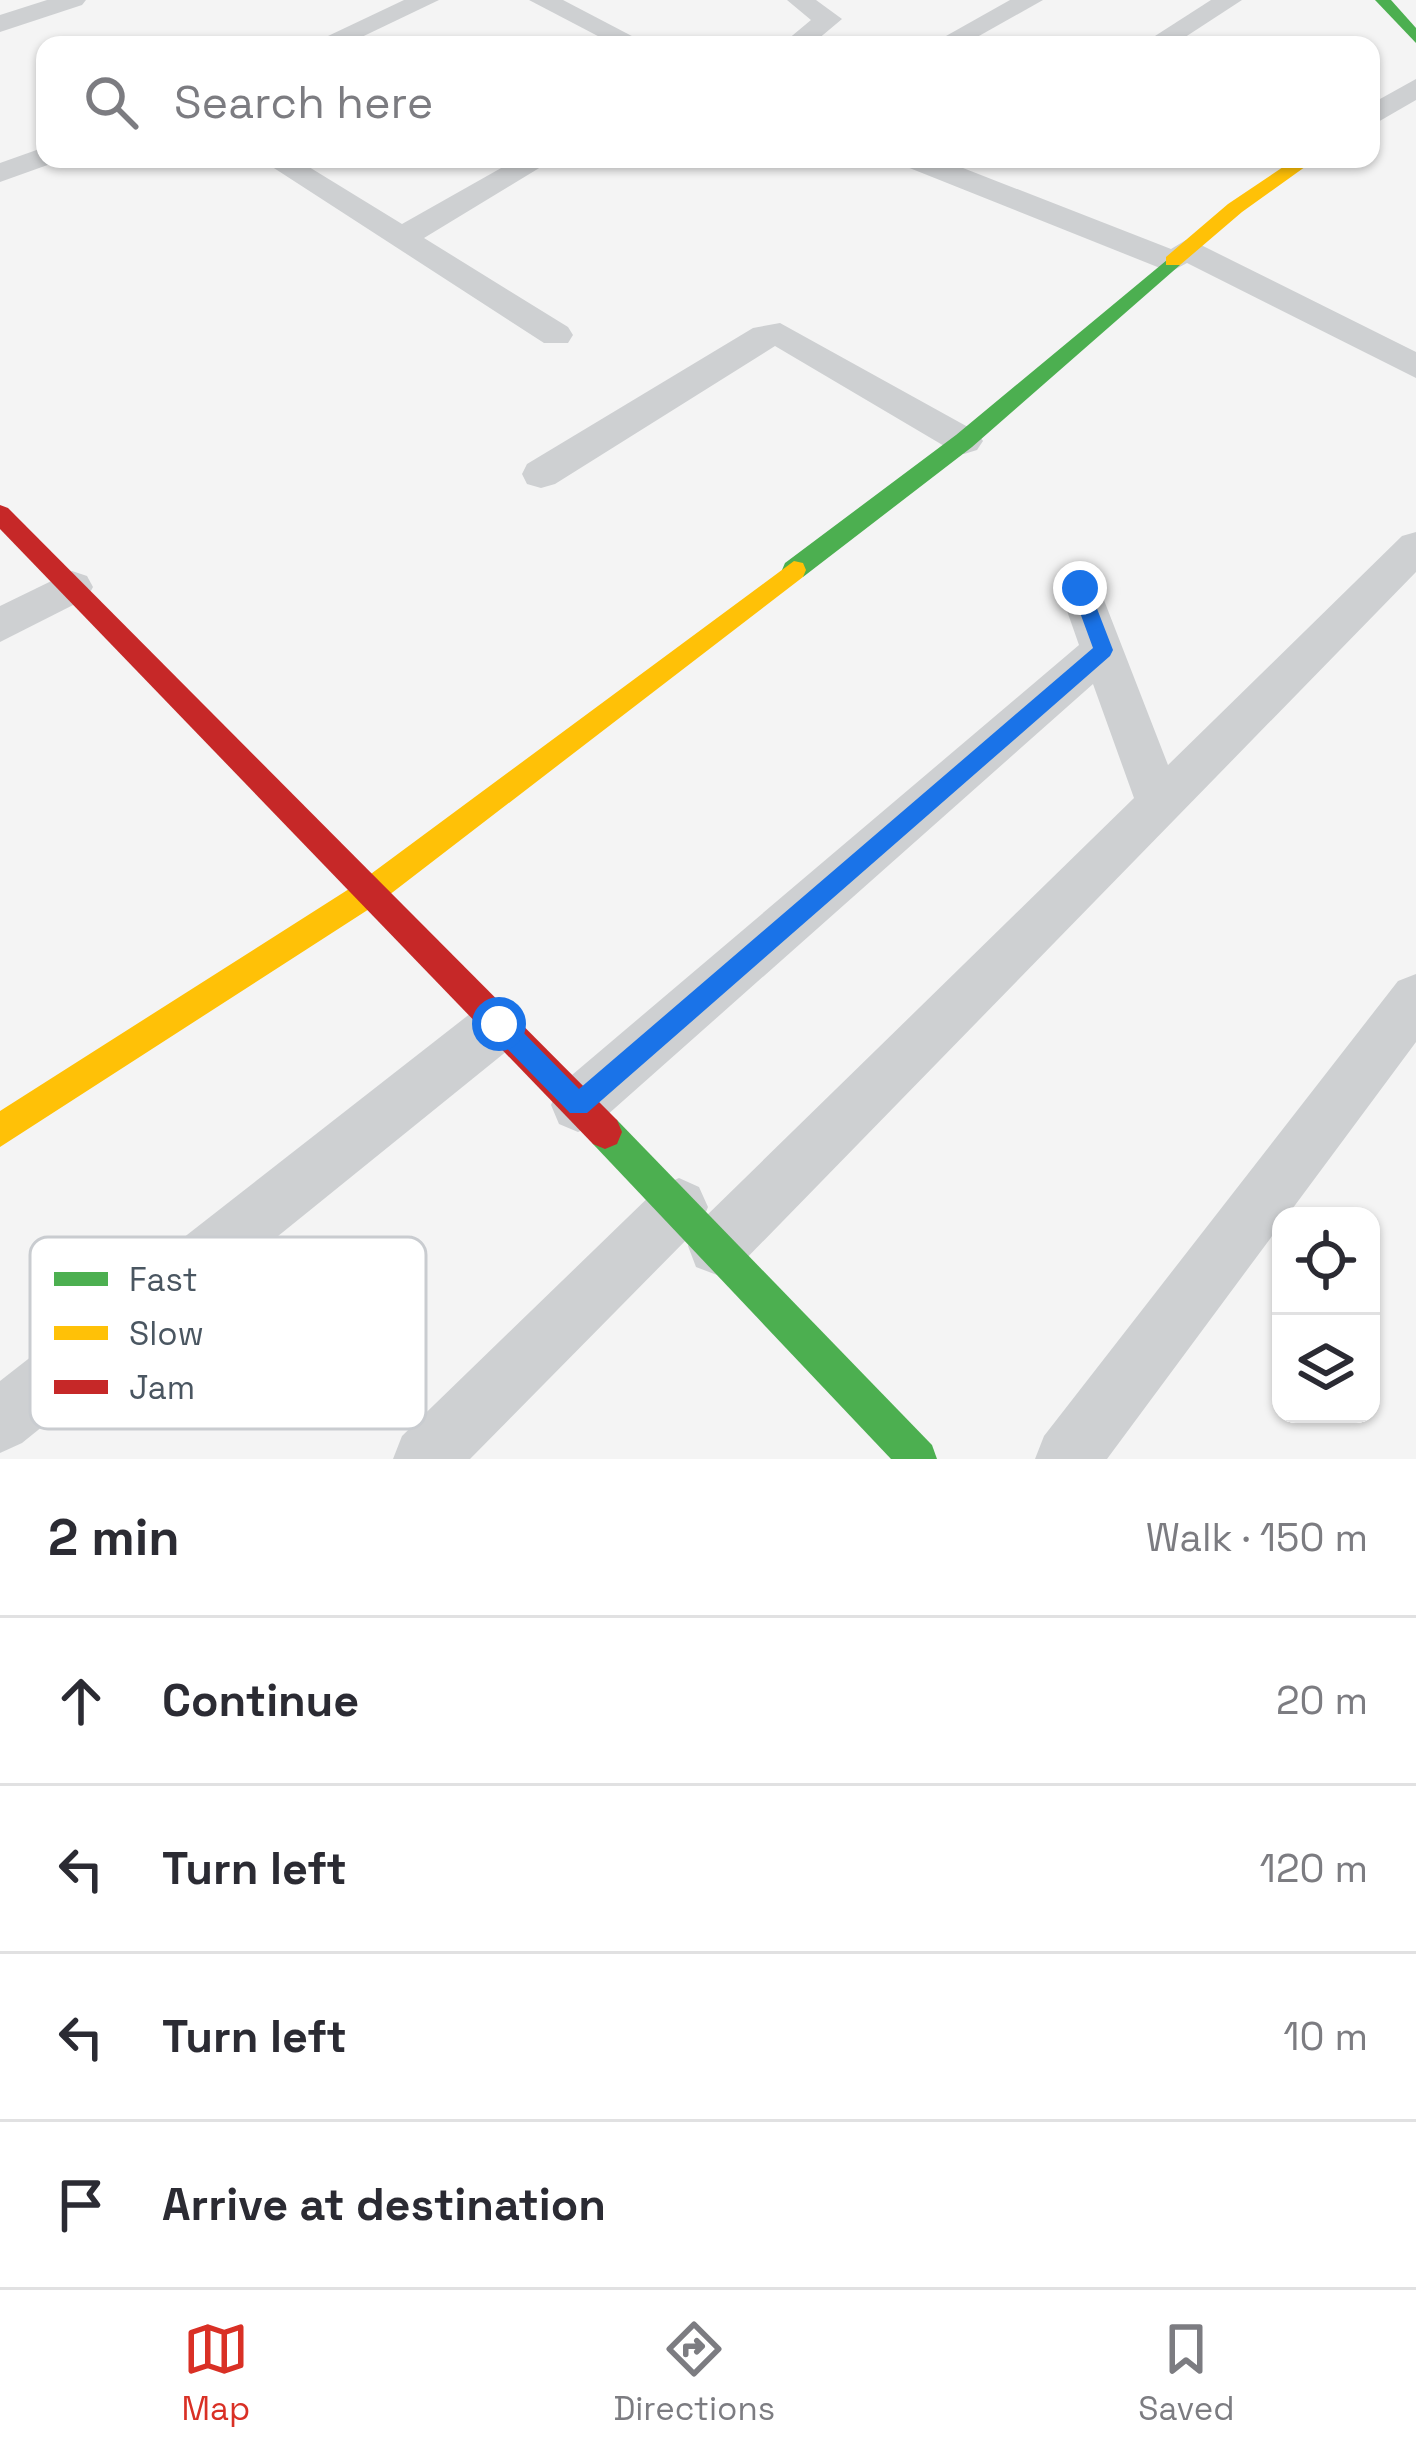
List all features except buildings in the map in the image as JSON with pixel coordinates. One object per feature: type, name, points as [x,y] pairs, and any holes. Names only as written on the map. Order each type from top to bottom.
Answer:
[{"type":"street","points":[[0,24],[73,0]]},
{"type":"street","points":[[343,36],[426,0]]},
{"type":"street","points":[[960,36],[1030,0]]},
{"type":"street","points":[[1169,36],[1228,0]]},
{"type":"street","points":[[1383,0],[1416,38]]},
{"type":"street","points":[[799,1],[829,20],[807,36]]},
{"type":"street","points":[[554,2],[619,36]]},
{"type":"street","points":[[1380,111],[1416,87]]},
{"type":"street","points":[[0,173],[36,159]]},
{"type":"street","points":[[289,168],[556,335]]},
{"type":"street","points":[[401,238],[523,168]]},
{"type":"street","points":[[962,168],[1179,256],[1416,366]]},
{"type":"street","points":[[0,1130],[370,892],[964,441],[1235,208],[1294,168]]},
{"type":"street","points":[[541,474],[765,336],[780,334],[964,441]]},
{"type":"street","points":[[0,514],[698,1227],[918,1459]]},
{"type":"street","points":[[425,1459],[698,1227],[1159,804],[1416,548]]},
{"type":"street","points":[[0,625],[72,587]]},
{"type":"street","points":[[1080,588],[1159,804]]},
{"type":"street","points":[[578,1105],[1103,650]]},
{"type":"street","points":[[1067,1459],[1416,999]]},
{"type":"street","points":[[231,1237],[499,1024]]},
{"type":"street","points":[[0,1421],[30,1397]]},
{"type":"traffic: fast","points":[[1383,0],[1416,38]]},
{"type":"traffic: fast","points":[[794,570],[964,441],[1173,261]]},
{"type":"traffic: fast","points":[[605,1132],[918,1459]]},
{"type":"traffic: slow","points":[[1173,261],[1235,208],[1294,168]]},
{"type":"traffic: slow","points":[[0,1130],[370,892],[794,570]]},
{"type":"traffic: jam","points":[[0,514],[605,1132]]},
{"type":"route","points":[[499,1024],[578,1105],[1103,650],[1080,588]]}]
